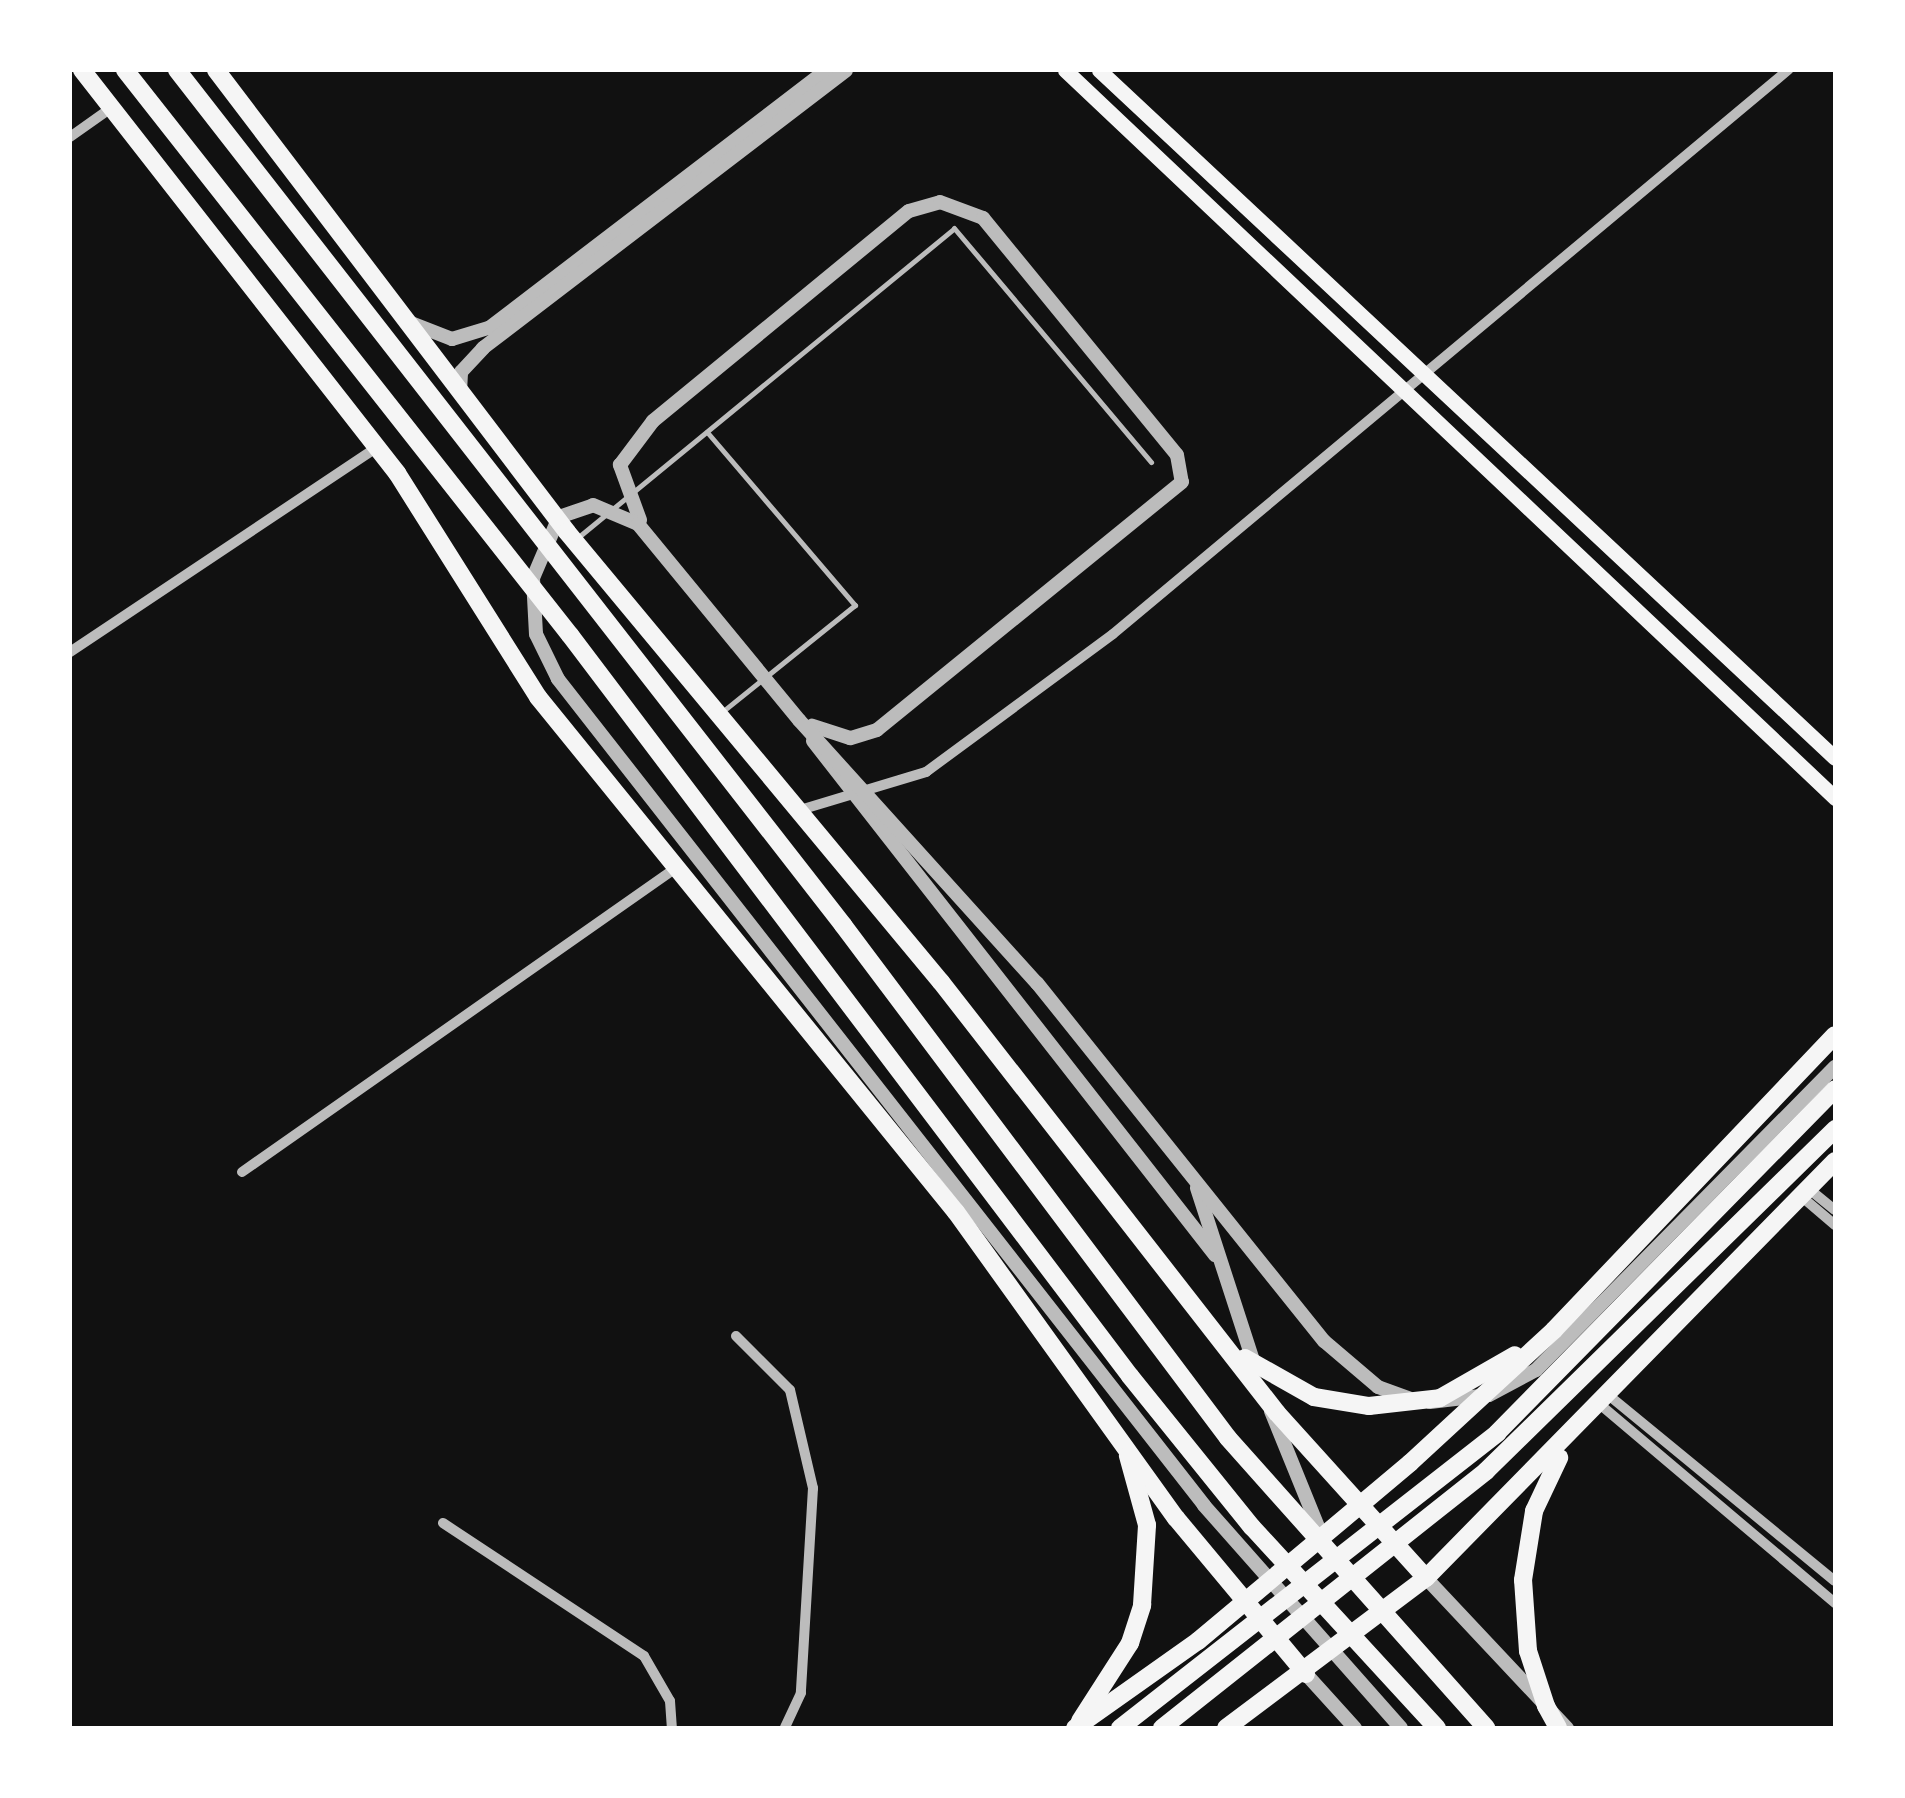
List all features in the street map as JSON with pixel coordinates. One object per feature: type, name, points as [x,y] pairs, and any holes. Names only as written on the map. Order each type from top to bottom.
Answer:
[{"type":"main road","points":[[82,70],[376,447],[506,653],[674,870],[924,1172],[1244,1603],[1306,1674]]},
{"type":"main road","points":[[125,70],[570,636],[933,1118],[1240,1512],[1438,1728]]},
{"type":"main road","points":[[177,70],[843,925],[963,1094],[1353,1586],[1486,1728]]},
{"type":"main road","points":[[216,70],[574,540],[716,716],[800,810],[1215,1331],[1426,1578]]},
{"type":"main road","points":[[1065,70],[1408,386],[1835,798]]},
{"type":"main road","points":[[1098,70],[1430,370],[1835,758]]},
{"type":"main road","points":[[1075,1728],[1244,1603],[1360,1505],[1554,1330],[1835,1035]]},
{"type":"main road","points":[[1120,1728],[1496,1432],[1835,1089]]},
{"type":"main road","points":[[1162,1728],[1486,1471],[1835,1129]]},
{"type":"main road","points":[[1226,1728],[1306,1674],[1426,1578],[1577,1434],[1835,1161]]},
{"type":"main road","points":[[1215,1331],[1295,1390],[1369,1406],[1440,1398],[1554,1330]]},
{"type":"main road","points":[[1075,1728],[1130,1644],[1142,1605],[1147,1525],[1120,1432]]},
{"type":"main road","points":[[1558,1728],[1546,1706],[1528,1650],[1522,1580],[1534,1511],[1577,1434]]},
{"type":"street","points":[[408,321],[452,339],[489,328],[827,70]]},
{"type":"street","points":[[460,393],[474,355],[846,70]]},
{"type":"street","points":[[800,810],[926,772],[1126,623],[1788,70]]},
{"type":"street","points":[[70,137],[112,108]]},
{"type":"street","points":[[651,538],[620,465],[653,422],[909,211],[956,204],[983,218],[1176,455],[1182,482],[877,730],[836,737],[799,720]]},
{"type":"street","points":[[70,652],[376,447]]},
{"type":"street","points":[[1216,1256],[799,720],[651,538],[628,514],[593,505],[550,526],[536,559],[533,612],[558,679],[1204,1505],[1401,1728]]},
{"type":"street","points":[[799,720],[1036,983],[1350,1368],[1394,1395],[1470,1400],[1510,1386],[1562,1347],[1835,1067]]},
{"type":"street","points":[[242,1172],[674,870]]},
{"type":"street","points":[[1195,1179],[1216,1256],[1296,1484],[1353,1586]]},
{"type":"street","points":[[1806,1193],[1835,1210]]},
{"type":"street","points":[[1806,1193],[1835,1225]]},
{"type":"street","points":[[736,1336],[790,1390],[813,1488],[801,1693],[784,1728]]},
{"type":"street","points":[[1608,1402],[1835,1581]]},
{"type":"street","points":[[1608,1402],[1835,1603]]},
{"type":"street","points":[[443,1523],[644,1656],[670,1700],[672,1728]]},
{"type":"street","points":[[1426,1578],[1567,1728]]},
{"type":"street","points":[[1306,1674],[1355,1728]]},
{"type":"lane","points":[[574,540],[954,228],[1151,462]]},
{"type":"lane","points":[[707,432],[855,605],[716,716]]}]
